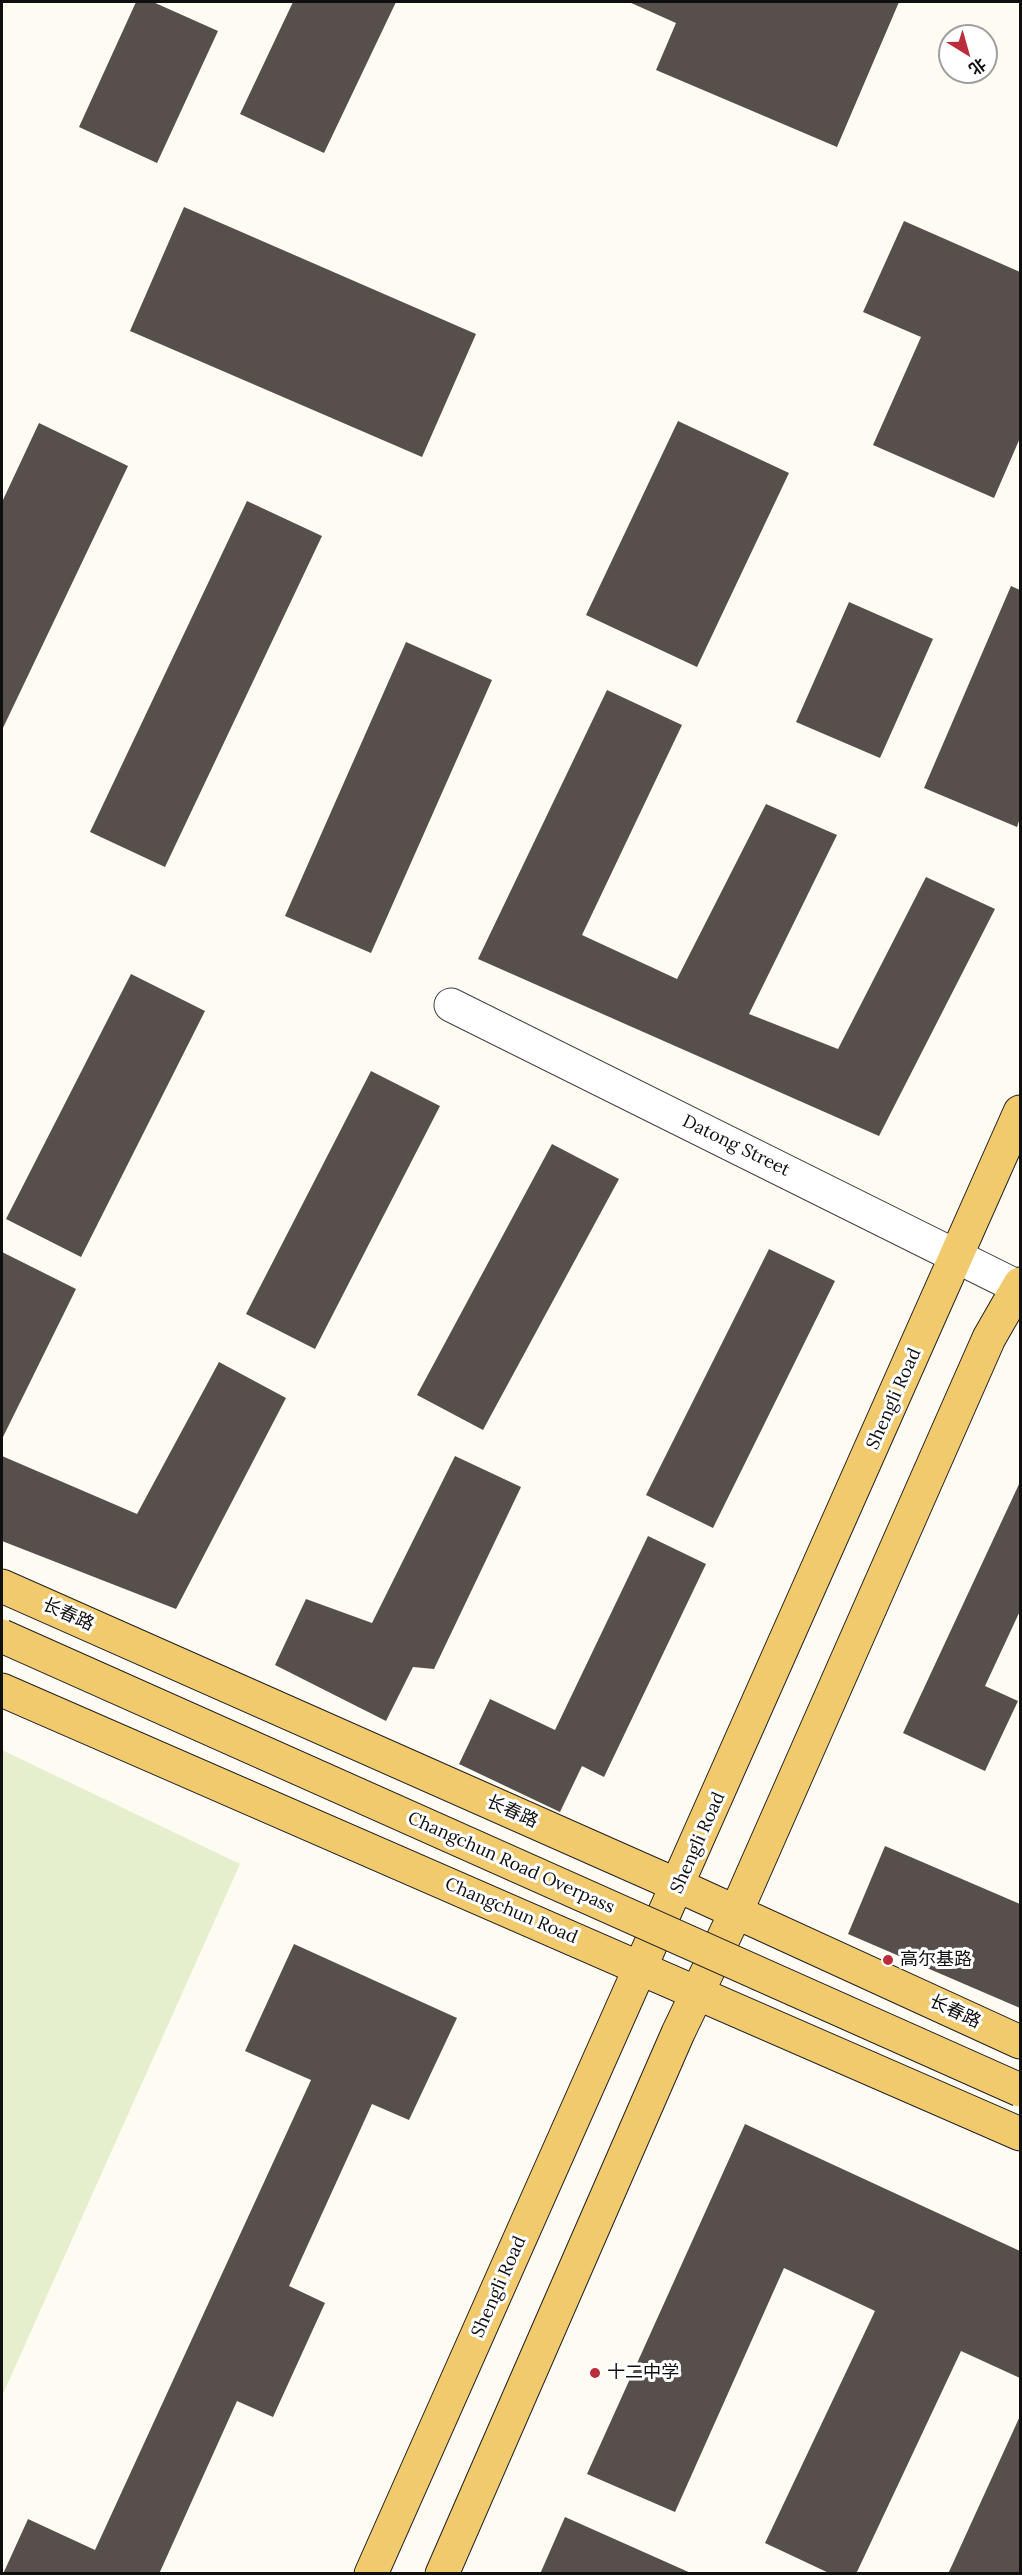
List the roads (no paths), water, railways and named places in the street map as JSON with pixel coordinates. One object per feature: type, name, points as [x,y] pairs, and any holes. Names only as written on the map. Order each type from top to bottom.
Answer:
[{"type":"main road","name":"Shengli Road","points":[[371,2574],[679,1886],[1020,1112]]},
{"type":"main road","points":[[442,2574],[697,1991],[736,1912],[989,1338],[1020,1286]]},
{"type":"main road","name":"长春路","points":[[2,1586],[679,1886],[1020,2042]]},
{"type":"main road","name":"Changchun Road Overpass","points":[[2,1636],[1020,2090]]},
{"type":"main road","name":"Changchun Road","points":[[2,1690],[642,1967],[1020,2134]]},
{"type":"street","name":"Datong Street","points":[[451,1005],[1020,1286]]},
{"type":"place","name":"高尔基路","points":[[888,1960]]},
{"type":"place","name":"十二中学","points":[[595,2373]]}]
